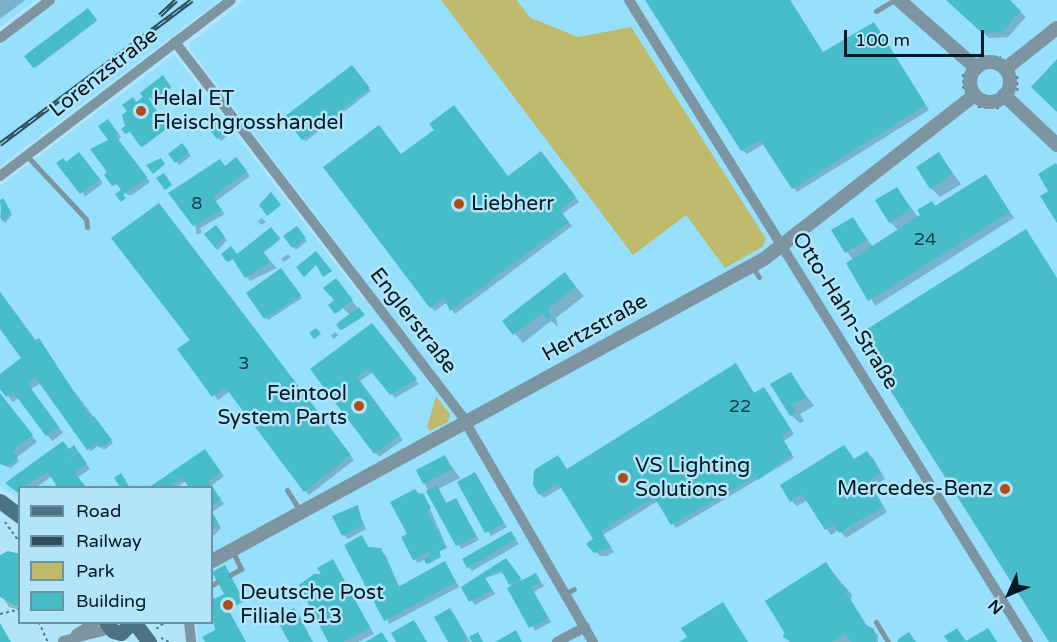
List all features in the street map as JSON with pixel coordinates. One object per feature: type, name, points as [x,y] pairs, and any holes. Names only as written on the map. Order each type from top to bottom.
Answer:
[{"type":"main road","points":[[0,501],[15,517]]},
{"type":"main road","points":[[117,625],[145,639]]},
{"type":"street","points":[[0,38],[50,0]]},
{"type":"street","name":"Lorenzstraße","points":[[0,176],[231,0]]},
{"type":"street","name":"Otto-Hahn-Straße","points":[[628,0],[1028,642]]},
{"type":"street","points":[[896,0],[977,62],[987,62],[1005,69]]},
{"type":"street","points":[[1005,69],[1057,28]]},
{"type":"street","name":"Englerstraße","points":[[175,42],[466,424],[569,591],[593,642]]},
{"type":"street","points":[[977,62],[970,78],[975,95],[993,102],[1004,95],[1009,85],[1005,69]]},
{"type":"street","name":"Hertzstraße","points":[[213,560],[755,272],[782,247],[975,95]]},
{"type":"street","points":[[1004,95],[1057,144]]},
{"type":"street","points":[[189,624],[191,642]]},
{"type":"street","points":[[62,642],[88,639],[117,625]]},
{"type":"street","points":[[62,642],[117,625]]},
{"type":"street","points":[[557,642],[585,627]]},
{"type":"lane","points":[[876,11],[896,0]]},
{"type":"lane","points":[[27,156],[86,219],[87,227]]},
{"type":"lane","points":[[287,490],[301,513]]},
{"type":"lane","points":[[230,575],[242,569],[232,550]]},
{"type":"lane","points":[[876,622],[888,642]]},
{"type":"path","points":[[977,62],[1008,54]]},
{"type":"path","points":[[959,67],[965,81],[959,95]]},
{"type":"path","points":[[1020,68],[1016,82],[1020,97]]},
{"type":"path","points":[[971,110],[1008,110]]},
{"type":"path","points":[[0,526],[15,517]]},
{"type":"path","points":[[5,522],[18,540]]},
{"type":"path","points":[[0,614],[18,610]]},
{"type":"path","points":[[271,625],[278,622]]},
{"type":"path","points":[[40,624],[48,642]]},
{"type":"path","points":[[145,639],[163,624]]},
{"type":"shaded area","points":[[0,0],[36,0],[0,27]]},
{"type":"shaded area","points":[[57,0],[220,0],[0,166],[0,45]]},
{"type":"shaded area","points":[[245,0],[1057,0],[1057,642],[198,642],[197,624],[213,624],[213,486],[18,486],[18,497],[0,486],[0,186],[174,54],[364,301],[375,294],[189,48],[190,43]]},
{"type":"green space","points":[[441,0],[516,0],[531,18],[578,37],[631,27],[766,239],[762,247],[725,268],[686,215],[633,255]]},
{"type":"green space","points":[[436,396],[450,414],[448,422],[430,431],[427,427]]},
{"type":"building","points":[[645,0],[790,0],[823,52],[874,22],[926,105],[792,189],[760,140],[741,151]]},
{"type":"building","points":[[946,0],[1010,0],[1021,11],[1002,32],[982,33]]},
{"type":"building","points":[[88,8],[97,20],[33,68],[24,56]]},
{"type":"building","points":[[1057,59],[1057,112],[1031,87]]},
{"type":"building","points":[[352,65],[370,88],[302,140],[284,117]]},
{"type":"building","name":"Helal ET Fleischgrosshandel","points":[[163,75],[171,87],[154,100],[148,97],[167,128],[141,147],[129,131],[125,134],[121,129],[125,126],[122,115],[127,111],[122,105],[133,97],[136,102],[143,97],[140,93]]},
{"type":"building","name":"Liebherr","points":[[454,105],[508,176],[541,151],[576,197],[560,210],[569,222],[450,311],[444,298],[430,308],[323,167],[379,125],[401,154],[434,130],[429,124]]},
{"type":"building","points":[[108,119],[118,133],[115,135],[147,177],[123,195],[126,198],[121,202],[115,194],[121,190],[116,183],[112,186],[104,175],[107,172],[90,149],[108,140],[98,126]]},
{"type":"building","points":[[216,120],[226,132],[217,139],[207,127]]},
{"type":"building","points":[[182,143],[189,152],[175,163],[168,154]]},
{"type":"building","points":[[79,152],[100,179],[80,194],[56,163],[63,158],[66,162]]},
{"type":"building","points":[[939,152],[953,174],[930,189],[916,167]]},
{"type":"building","points":[[236,157],[247,171],[213,197],[222,210],[193,226],[168,193],[220,159],[225,166]]},
{"type":"building","points":[[161,158],[165,164],[153,174],[146,165]]},
{"type":"building","points":[[1056,163],[1057,223],[1040,196],[1048,191],[1038,174]]},
{"type":"building","points":[[164,173],[172,185],[165,190],[156,178]]},
{"type":"building","points":[[986,174],[1010,212],[868,301],[846,263],[920,215],[917,210],[932,201],[935,206]]},
{"type":"building","points":[[897,187],[911,209],[889,223],[875,200]]},
{"type":"building","points":[[271,192],[281,205],[267,216],[259,205]]},
{"type":"building","points":[[3,198],[11,212],[2,222],[0,200]]},
{"type":"building","points":[[159,203],[351,455],[304,492],[225,387],[212,397],[177,349],[190,340],[111,238]]},
{"type":"building","points":[[853,217],[867,240],[845,253],[831,230]]},
{"type":"building","points":[[216,225],[225,237],[216,244],[217,250],[204,234]]},
{"type":"building","points":[[297,226],[306,238],[292,248],[283,236]]},
{"type":"building","points":[[271,227],[280,238],[263,252],[269,259],[268,264],[245,278],[232,258],[227,262],[221,254],[231,246],[237,254]]},
{"type":"building","name":"Mercedes-Benz","points":[[1026,229],[1057,278],[1057,642],[1049,642],[856,336]]},
{"type":"building","points":[[316,251],[332,271],[323,277],[316,265],[304,277],[296,267]]},
{"type":"building","points":[[281,268],[301,295],[264,319],[246,293]]},
{"type":"building","points":[[565,272],[576,287],[548,308],[551,318],[547,320],[542,313],[513,335],[502,321]]},
{"type":"building","points":[[336,278],[353,300],[335,314],[328,305],[334,300],[323,288]]},
{"type":"building","points":[[0,292],[35,341],[39,338],[91,418],[94,416],[112,440],[100,448],[96,443],[87,450],[35,377],[27,383],[59,427],[46,436],[13,392],[6,397],[0,389],[0,374],[21,358],[0,329]]},
{"type":"building","points":[[359,307],[365,315],[340,330],[336,325]]},
{"type":"building","name":"Feintool System Parts","points":[[372,323],[417,379],[390,395],[368,368],[357,377],[400,435],[374,454],[310,369]]},
{"type":"building","points":[[316,328],[321,334],[314,339],[309,333]]},
{"type":"building","points":[[736,363],[754,393],[764,387],[791,430],[781,436],[792,454],[758,480],[756,476],[671,525],[654,497],[601,531],[611,547],[594,553],[586,544],[593,539],[558,483],[539,495],[533,485],[534,470],[558,455],[567,469]]},
{"type":"building","points":[[791,372],[806,397],[792,405],[796,412],[790,416],[770,384]]},
{"type":"building","points":[[0,393],[33,435],[12,451],[18,458],[8,466],[0,464]]},
{"type":"building","points":[[63,441],[69,449],[74,445],[78,451],[60,464],[79,452],[87,464],[75,472],[84,486],[55,486],[48,472],[24,486],[18,486],[18,493],[5,483]]},
{"type":"building","points":[[844,445],[854,459],[867,451],[881,473],[868,481],[883,506],[839,533],[834,525],[825,530],[802,494],[790,502],[780,485]]},
{"type":"building","points":[[205,449],[221,472],[208,481],[212,486],[188,486],[182,477],[170,486],[151,486]]},
{"type":"building","points":[[445,455],[452,469],[423,484],[416,470]]},
{"type":"building","points":[[475,472],[504,523],[485,533],[457,482]]},
{"type":"building","points":[[121,473],[129,486],[120,486],[114,478]]},
{"type":"building","points":[[437,485],[446,503],[456,498],[476,536],[456,546],[426,491]]},
{"type":"building","points":[[213,488],[221,499],[213,505]]},
{"type":"building","points":[[415,489],[419,495],[423,493],[431,508],[427,511],[446,547],[439,551],[441,556],[426,564],[424,559],[430,555],[428,552],[413,560],[401,537],[407,534],[390,502]]},
{"type":"building","points":[[358,505],[362,525],[342,536],[332,516]]},
{"type":"building","points":[[213,514],[218,523],[213,529]]},
{"type":"building","points":[[511,531],[516,539],[467,568],[462,559]]},
{"type":"building","points":[[362,535],[368,547],[381,548],[398,587],[445,561],[456,582],[384,621],[344,545]]},
{"type":"building","points":[[8,551],[18,554],[18,605],[16,606],[0,597],[0,555]]},
{"type":"building","points":[[506,558],[521,578],[509,585],[501,570],[493,573],[485,578],[492,590],[469,602],[461,587]]},
{"type":"building","points":[[333,559],[370,628],[343,642],[328,642],[299,585],[314,574],[321,574],[317,568]]},
{"type":"building","points":[[826,562],[842,587],[847,588],[846,593],[866,625],[874,629],[876,642],[851,642],[846,633],[832,642],[791,642],[783,637],[784,632],[765,601]]},
{"type":"building","points":[[225,565],[244,601],[228,609],[246,642],[205,642],[202,637],[215,630],[213,600],[224,594],[213,571]]},
{"type":"building","points":[[536,573],[541,582],[531,587],[548,618],[529,628],[507,588]]},
{"type":"building","points":[[723,602],[748,642],[679,642],[687,637],[681,628]]},
{"type":"building","points":[[294,608],[312,642],[289,642],[278,622],[276,617]]},
{"type":"building","points":[[450,608],[467,639],[462,642],[448,642],[434,617]]},
{"type":"building","points":[[414,620],[427,642],[396,642],[391,633]]},
{"type":"building","points":[[0,623],[11,642],[0,642]]},
{"type":"building","points":[[957,628],[966,641],[988,628],[997,642],[948,642],[944,636]]},
{"type":"building","points":[[516,630],[522,642],[495,642]]},
{"type":"building","points":[[382,632],[388,642],[365,642]]},
{"type":"building","points":[[478,632],[483,642],[472,642],[469,637]]},
{"type":"building","points":[[909,632],[916,642],[898,642],[897,640]]},
{"type":"railway","points":[[160,15],[176,0]]},
{"type":"railway","points":[[0,144],[192,0]]},
{"type":"place","name":"Helal ET Fleischgrosshandel","points":[[141,111]]},
{"type":"place","name":"Liebherr","points":[[459,204]]},
{"type":"place","name":"Feintool System Parts","points":[[359,406]]},
{"type":"place","name":"VS Lighting Solutions","points":[[623,478]]},
{"type":"place","name":"Mercedes-Benz","points":[[1005,489]]},
{"type":"place","name":"Deutsche Post Filiale 513","points":[[228,605]]}]
